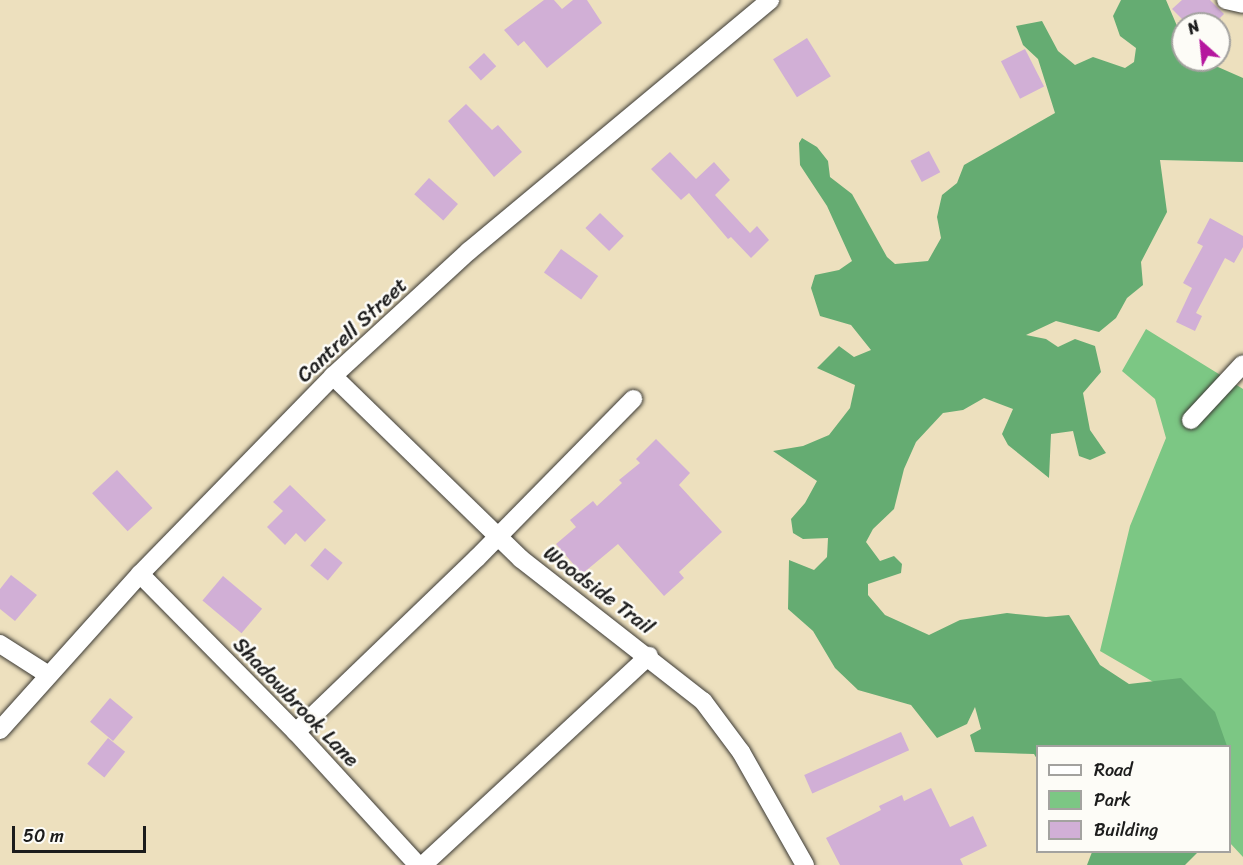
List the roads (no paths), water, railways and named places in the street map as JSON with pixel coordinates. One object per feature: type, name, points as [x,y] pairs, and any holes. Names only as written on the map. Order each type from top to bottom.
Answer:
[{"type":"street","name":"Cantrell Street","points":[[0,730],[47,674],[140,574],[333,376],[469,251],[770,0]]},
{"type":"street","points":[[1226,0],[1243,4]]},
{"type":"street","points":[[1191,420],[1243,364]]},
{"type":"street","name":"Woodside Trail","points":[[333,376],[497,537],[703,701],[741,752],[803,864]]},
{"type":"street","points":[[296,732],[497,537],[633,399]]},
{"type":"street","name":"Shadowbrook Lane","points":[[140,574],[296,732],[418,865]]},
{"type":"street","points":[[0,644],[47,674]]},
{"type":"street","points":[[423,865],[649,656]]}]
